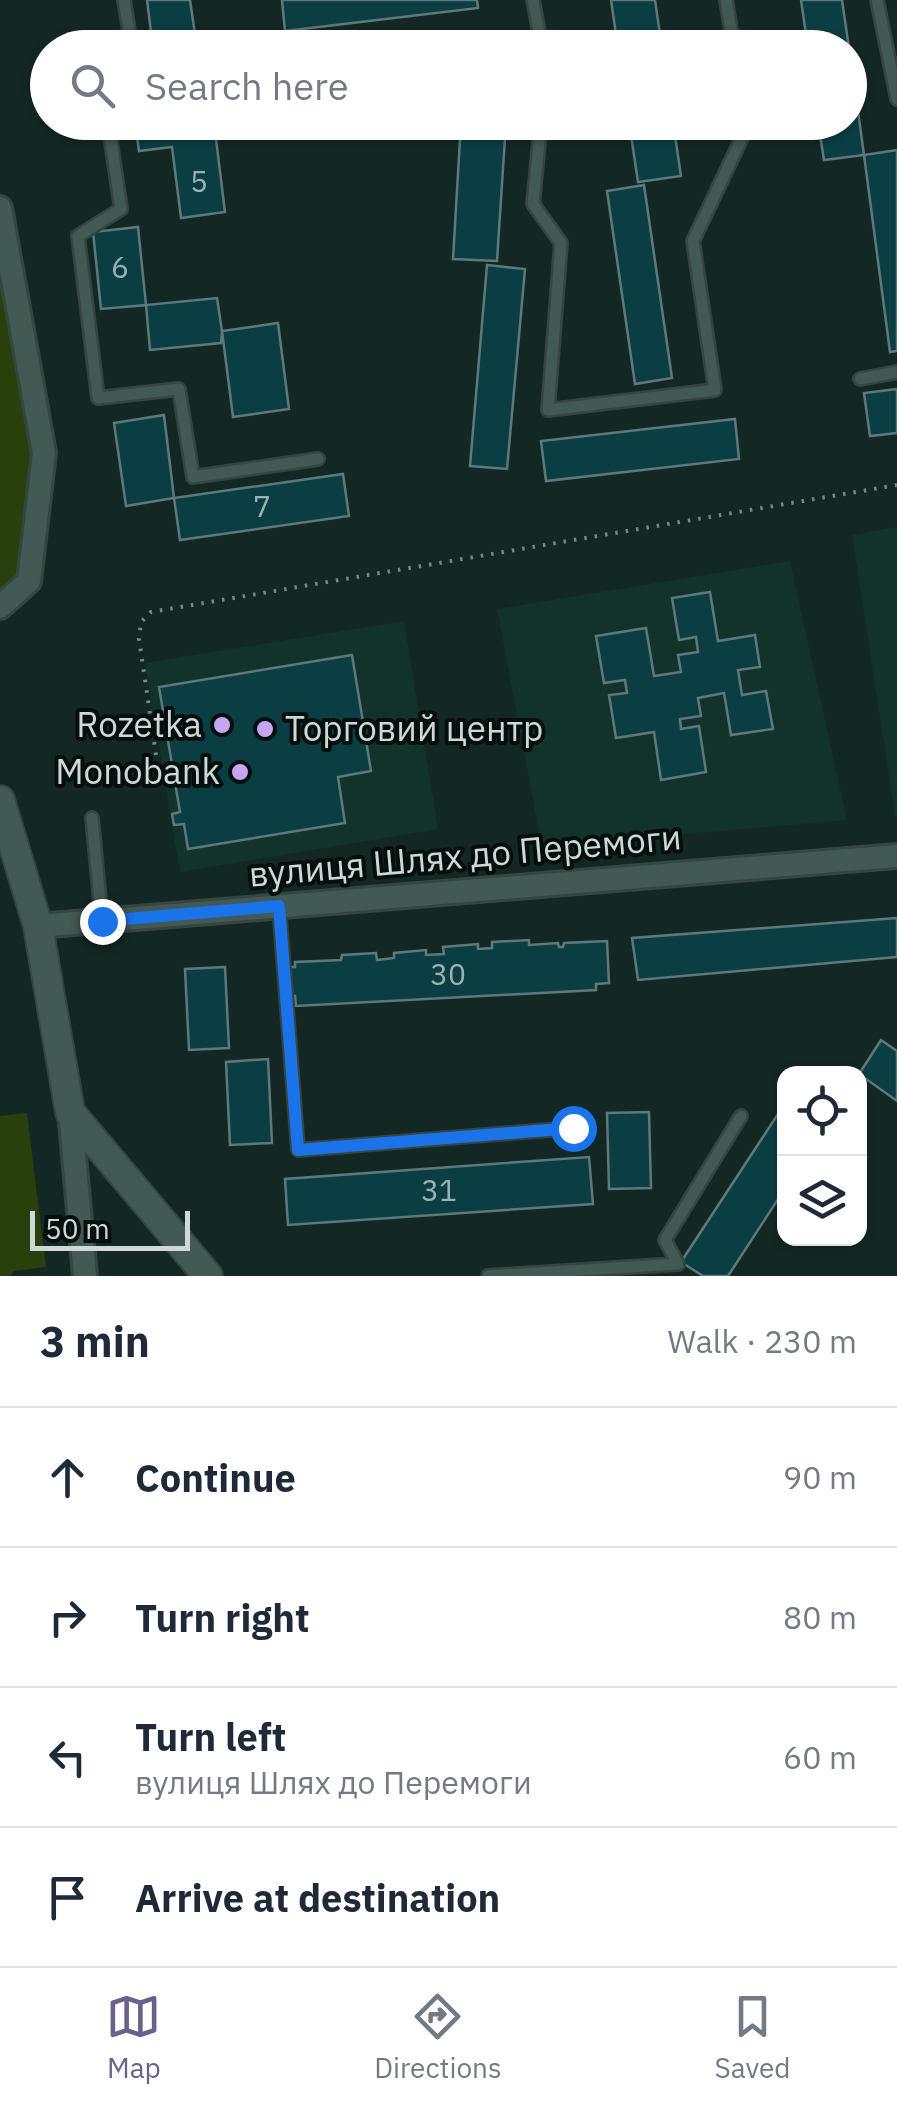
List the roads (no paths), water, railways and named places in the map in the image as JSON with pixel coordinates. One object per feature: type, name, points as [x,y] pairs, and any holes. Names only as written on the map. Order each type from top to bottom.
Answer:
[{"type":"street","points":[[0,208],[44,453],[30,582],[0,607]]},
{"type":"street","points":[[0,800],[38,926],[70,1112],[85,1276]]},
{"type":"street","name":"вулиця Шлях до Перемоги","points":[[38,926],[897,856]]},
{"type":"street","points":[[70,1112],[208,1276]]},
{"type":"lane","points":[[124,0],[130,30]]},
{"type":"lane","points":[[532,0],[538,30]]},
{"type":"lane","points":[[726,0],[731,30]]},
{"type":"lane","points":[[877,0],[897,98]]},
{"type":"lane","points":[[111,140],[121,210],[78,236],[98,398],[178,389],[192,478],[318,459]]},
{"type":"lane","points":[[540,140],[533,204],[561,243],[548,410],[715,390],[693,241],[741,140]]},
{"type":"lane","points":[[860,379],[897,372]]},
{"type":"lane","points":[[92,818],[102,921]]},
{"type":"lane","points":[[279,906],[298,1150],[573,1128]]},
{"type":"lane","points":[[686,1276],[665,1240],[741,1116]]},
{"type":"lane","points":[[488,1276],[678,1264]]},
{"type":"place","name":"Rozetka","points":[[222,725]]},
{"type":"place","name":"Торговий центр","points":[[265,729]]},
{"type":"place","name":"Monobank","points":[[240,772]]}]
